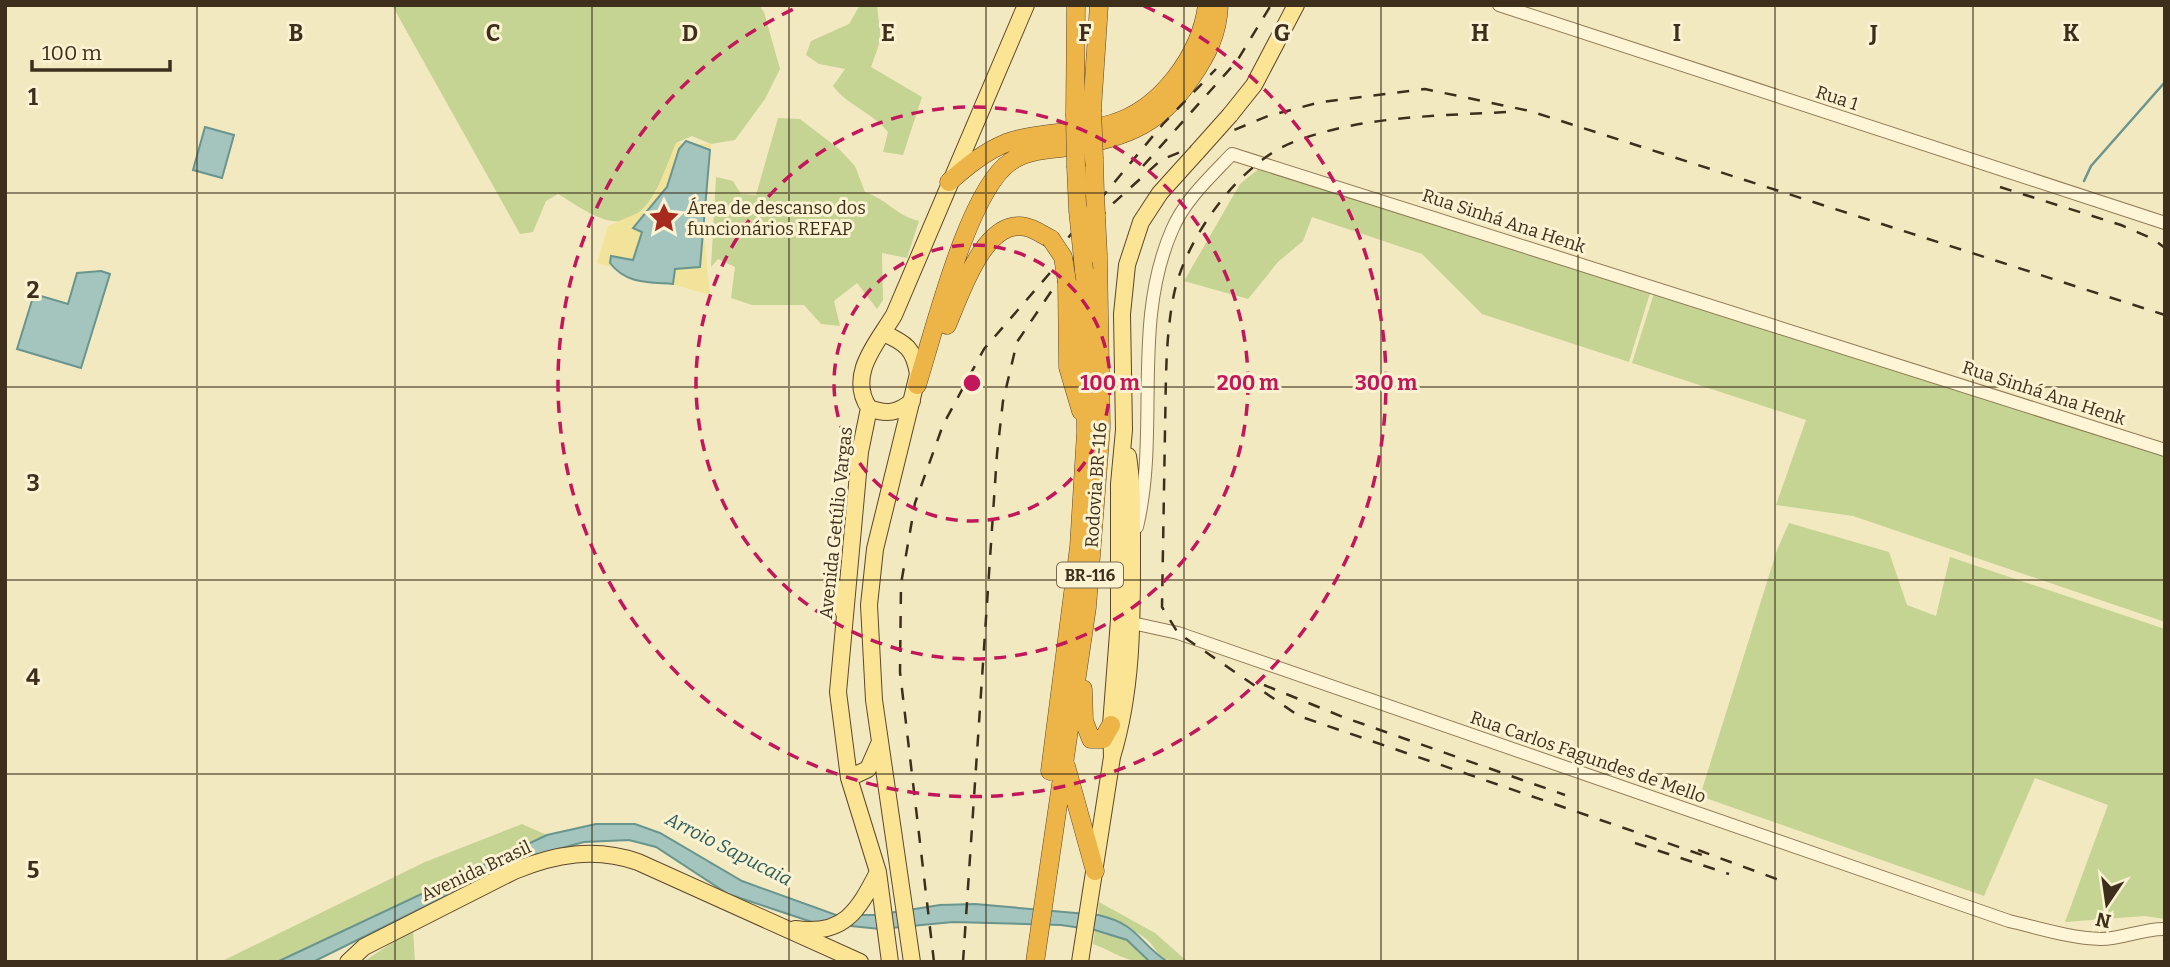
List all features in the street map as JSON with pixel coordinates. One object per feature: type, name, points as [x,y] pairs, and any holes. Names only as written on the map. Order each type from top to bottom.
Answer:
[{"type":"highway","name":"Rodovia BR-116","points":[[1040,891],[1083,639],[1101,427],[1094,159],[1084,112],[1076,5]]},
{"type":"highway","name":"Rodovia BR-116","points":[[1031,953],[1079,547],[1086,432],[1084,270],[1076,167],[1084,112],[1096,61],[1100,5]]},
{"type":"highway","name":"BR-116","points":[[1096,61],[1108,5]]},
{"type":"highway","points":[[949,182],[974,160],[1006,143],[1112,124],[1135,114],[1159,94],[1186,64],[1204,28],[1207,5]]},
{"type":"highway","points":[[915,393],[971,218],[989,183],[1011,161],[1034,151],[1115,138],[1143,128],[1175,102],[1206,57],[1218,29],[1219,5]]},
{"type":"highway","name":"BR-116","points":[[915,393],[978,254],[999,231],[1025,226],[1051,239],[1063,257],[1067,282],[1068,367],[1086,432]]},
{"type":"highway","points":[[1083,639],[1084,721],[1087,732],[1091,739],[1098,741],[1108,735],[1111,725]]},
{"type":"highway","name":"BR-116","points":[[1064,759],[1095,871]]},
{"type":"main road","name":"Avenida Getúlio Vargas","points":[[890,957],[878,872],[849,779],[838,692],[860,452],[869,408],[863,398],[862,370],[870,352],[894,315],[1026,5]]},
{"type":"main road","points":[[1081,955],[1112,757],[1122,726],[1126,622],[1125,548],[1132,484],[1124,429],[1122,314],[1127,265],[1141,222],[1160,193],[1254,85],[1296,5]]},
{"type":"main road","points":[[883,333],[906,343],[912,351],[918,374],[915,393],[895,458],[875,549],[869,605],[887,804],[911,951],[890,957]]},
{"type":"main road","points":[[869,408],[891,413],[901,410],[915,393]]},
{"type":"main road","points":[[832,583],[845,617]]},
{"type":"main road","points":[[1112,757],[1111,725],[1126,622]]},
{"type":"main road","points":[[849,779],[868,769],[880,742]]},
{"type":"main road","name":"Avenida Brasil","points":[[348,962],[364,947],[514,871],[537,862],[582,853],[621,856],[638,862],[860,962]]},
{"type":"main road","name":"Avenida Brasil","points":[[785,928],[810,931],[842,922],[860,907],[878,872]]},
{"type":"street","name":"Rua 1","points":[[1499,5],[2165,223]]},
{"type":"street","name":"Rua Sinhá Ana Henk","points":[[1125,548],[1145,493],[1150,324],[1157,274],[1172,228],[1198,190],[1232,154],[2165,450]]},
{"type":"street","name":"Rua Carlos Fagundes de Mello","points":[[1126,622],[1178,633],[1956,903],[2045,931],[2098,939],[2129,937],[2165,929]]},
{"type":"green space","points":[[392,5],[759,5],[764,12],[780,69],[765,99],[735,140],[711,144],[692,136],[676,143],[651,199],[630,218],[617,221],[601,218],[558,194],[546,201],[533,232],[520,234]]},
{"type":"green space","points":[[860,5],[877,5],[881,39],[871,67],[922,97],[903,155],[883,152],[888,132],[833,86],[845,69],[819,64],[806,55],[811,41],[849,24]]},
{"type":"green space","points":[[778,118],[800,119],[839,149],[855,166],[865,192],[919,221],[907,258],[882,253],[883,300],[877,309],[857,283],[834,301],[840,326],[821,324],[804,305],[752,305],[731,298],[735,267],[718,259],[711,267],[716,177],[733,181],[741,194],[756,195]]},
{"type":"green space","points":[[1261,167],[1651,290],[1629,362],[1482,314],[1422,254],[1312,217],[1303,241],[1278,262],[1248,299],[1184,281],[1240,184]]},
{"type":"green space","points":[[1655,290],[2165,456],[2165,622],[1853,516],[1776,505],[1806,420],[1632,363]]},
{"type":"green space","points":[[1789,523],[1889,552],[1907,605],[1936,616],[1950,557],[2165,629],[2165,919],[2145,916],[2065,922],[2108,805],[2035,778],[1984,896],[1700,796],[1777,550]]},
{"type":"green space","points":[[522,824],[547,835],[277,962],[220,962],[425,862]]},
{"type":"green space","points":[[1099,902],[1155,933],[1188,962],[1162,957],[1139,934],[1098,915]]},
{"type":"green space","points":[[413,929],[415,962],[363,962]]},
{"type":"green space","points":[[1095,930],[1127,940],[1150,962],[1127,959],[1093,944]]},
{"type":"sand","name":"Área de descanso dos funcionários REFAP","points":[[676,143],[711,144],[703,226],[710,295],[597,263],[608,226],[642,211],[656,192]]},
{"type":"water","points":[[205,127],[234,135],[222,178],[193,170]]},
{"type":"water","name":"Área de descanso dos funcionários REFAP","points":[[686,141],[710,150],[700,267],[675,269],[673,284],[646,282],[623,275],[610,263],[611,256],[633,260],[642,232],[633,228],[667,187],[679,149]]},
{"type":"water","points":[[101,271],[110,274],[81,368],[17,349],[34,294],[68,304],[77,273]]},
{"type":"water","points":[[596,824],[635,824],[660,833],[742,881],[836,915],[876,915],[940,905],[975,904],[1098,915],[1131,929],[1168,962],[1150,962],[1127,940],[1095,930],[1061,925],[953,922],[880,929],[812,922],[728,894],[656,847],[629,840],[584,842],[521,859],[315,961],[277,962],[547,835]]},
{"type":"waterway","points":[[2084,181],[2091,166],[2165,82]]},
{"type":"railway","points":[[1143,166],[1237,61],[1271,5]]},
{"type":"railway","points":[[1053,256],[1163,124],[1216,69]]},
{"type":"railway","points":[[963,962],[997,454],[1003,401],[1017,342],[1107,209],[1161,160],[1268,116],[1321,102],[1425,89],[1530,111],[2165,315]]},
{"type":"railway","points":[[1506,112],[1373,122],[1347,126],[1296,141],[1275,151],[1255,166],[1235,184],[1217,206],[1202,229],[1179,276],[1170,315],[1166,382],[1162,607],[1178,633],[1299,716],[1705,856]]},
{"type":"railway","points":[[2000,187],[2121,225],[2153,239],[2165,248]]},
{"type":"railway","points":[[934,962],[900,672],[901,584],[915,503],[943,425],[984,349],[1069,251]]},
{"type":"railway","points":[[1264,685],[1343,717],[1565,795]]},
{"type":"railway","points":[[1635,843],[1729,874]]},
{"type":"railway","points":[[1698,850],[1782,881]]},
{"type":"place","name":"Área de descanso dos funcionários REFAP","points":[[664,218]]},
{"type":"water label","name":"Arroio Sapucaia","points":[[729,849]]}]
